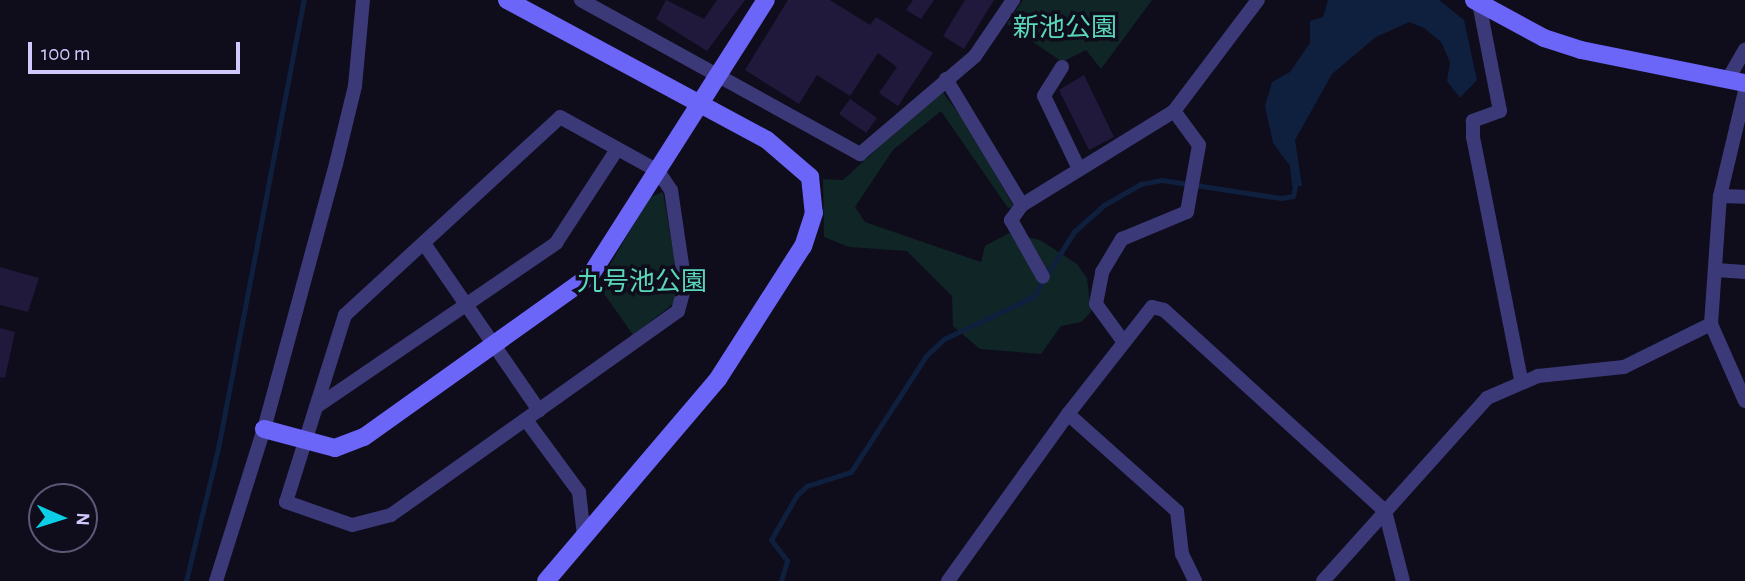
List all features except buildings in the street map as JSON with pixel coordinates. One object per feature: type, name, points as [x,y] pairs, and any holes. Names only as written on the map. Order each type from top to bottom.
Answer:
[{"type":"street","points":[[216,581],[264,429],[355,86],[363,0]]},
{"type":"street","points":[[508,0],[702,102],[767,140],[810,177],[814,213],[803,246],[718,379],[546,581]]},
{"type":"street","points":[[581,0],[720,73],[860,154],[975,56],[1013,0]]},
{"type":"street","points":[[264,429],[304,442],[335,448],[364,437],[590,276],[766,0]]},
{"type":"street","points":[[1043,277],[1011,220],[1022,205],[1174,111],[1258,0]]},
{"type":"street","points":[[1477,1],[1544,38],[1581,50],[1737,81],[1745,49]]},
{"type":"street","points":[[1477,1],[1500,110],[1473,121],[1473,136],[1521,380]]},
{"type":"street","points":[[1062,67],[1044,96],[1080,169]]},
{"type":"street","points":[[946,79],[1022,205]]},
{"type":"street","points":[[1745,91],[1720,196],[1711,324],[1745,401]]},
{"type":"street","points":[[1124,341],[1096,304],[1102,272],[1122,239],[1187,212],[1199,145],[1174,111]]},
{"type":"street","points":[[560,117],[658,171],[671,190],[685,285],[678,311],[391,515],[372,523],[352,525],[286,502],[345,315],[425,245],[560,117]]},
{"type":"street","points":[[316,407],[556,243],[616,150]]},
{"type":"street","points":[[1720,196],[1745,197]]},
{"type":"street","points":[[425,245],[539,411]]},
{"type":"street","points":[[1716,270],[1745,272]]},
{"type":"street","points":[[948,581],[1068,414],[1152,307],[1164,310],[1385,511],[1402,581]]},
{"type":"street","points":[[1323,581],[1487,398],[1521,380],[1624,367],[1711,324]]},
{"type":"street","points":[[1068,414],[1177,512],[1182,554],[1195,581]]},
{"type":"street","points":[[526,420],[579,492],[584,536]]},
{"type":"green space","name":"新池公園","points":[[1023,0],[1152,0],[1101,69],[1086,50],[1062,62],[1007,24]]},
{"type":"green space","points":[[941,90],[965,122],[1014,207],[1008,208],[941,111],[893,150],[855,207],[865,222],[981,262],[985,246],[1009,233],[1040,240],[1077,264],[1087,278],[1091,312],[1081,322],[1061,326],[1041,354],[980,349],[953,326],[952,296],[907,251],[849,247],[824,237],[823,179],[843,180]]},
{"type":"green space","name":"九号池公園","points":[[663,192],[679,285],[673,304],[633,335],[598,285],[650,197]]},
{"type":"water","points":[[1328,0],[1439,0],[1464,20],[1477,80],[1460,98],[1447,81],[1450,62],[1441,42],[1424,28],[1409,22],[1376,37],[1332,74],[1295,140],[1302,186],[1292,186],[1290,166],[1273,143],[1265,106],[1272,82],[1290,72],[1310,43],[1310,21],[1323,17]]},
{"type":"waterway","points":[[186,581],[218,449],[304,0]]},
{"type":"waterway","points":[[781,581],[787,561],[771,540],[797,495],[807,486],[851,472],[926,356],[944,339],[1033,297],[1074,232],[1104,205],[1141,184],[1162,180],[1281,198],[1293,196],[1296,182]]}]
